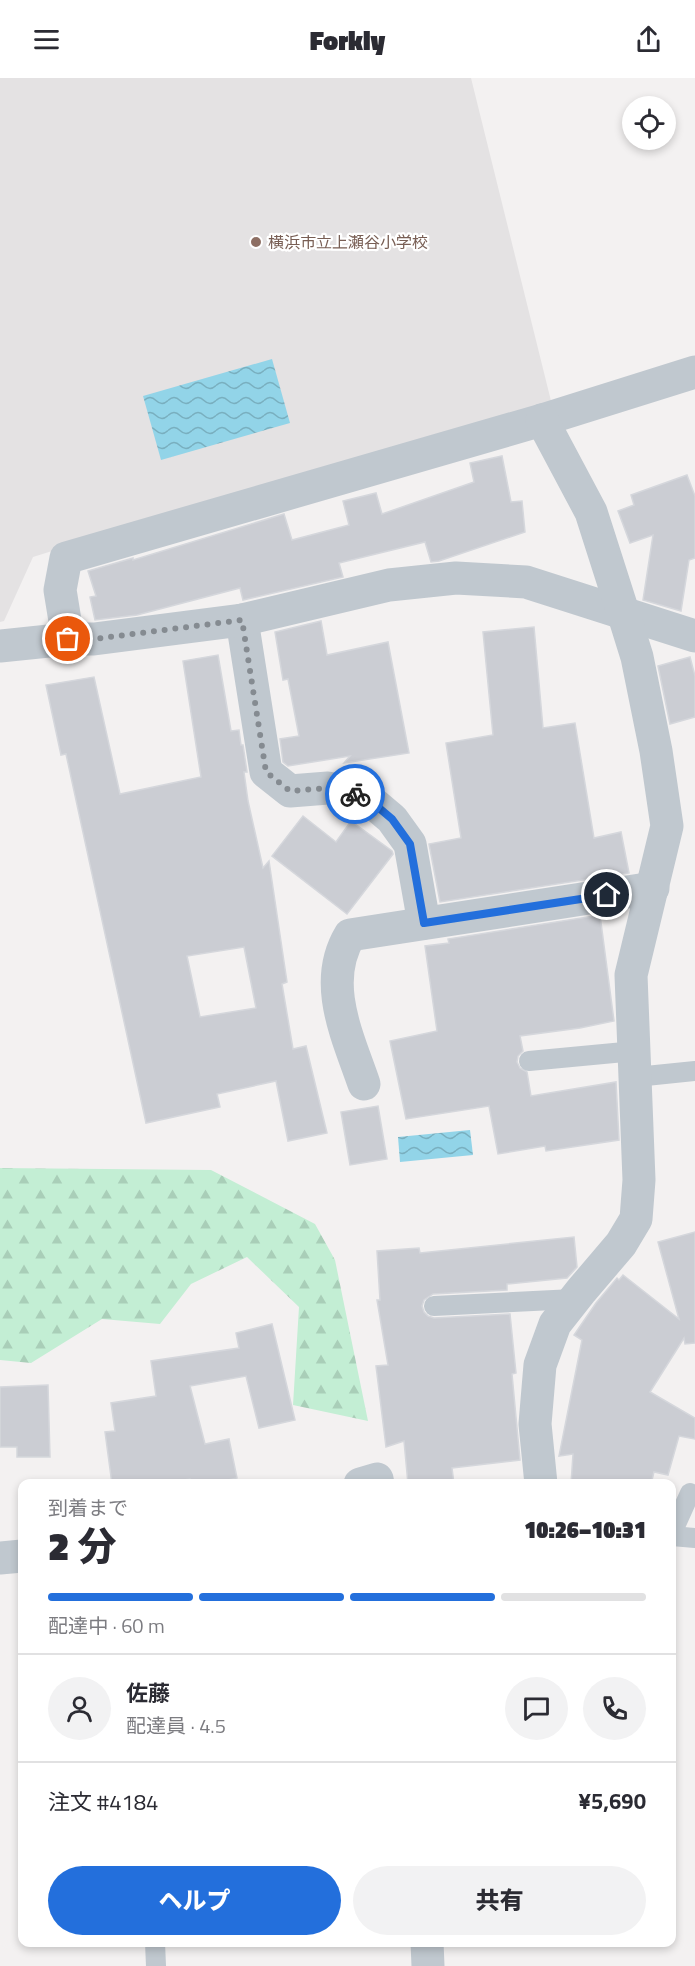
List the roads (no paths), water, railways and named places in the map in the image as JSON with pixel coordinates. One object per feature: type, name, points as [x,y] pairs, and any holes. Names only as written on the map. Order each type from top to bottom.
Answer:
[{"type":"street","points":[[68,639],[60,590],[66,558],[542,420],[695,372]]},
{"type":"street","points":[[540,1479],[535,1424],[540,1365],[555,1324],[621,1244],[636,1220],[639,1180],[631,975],[667,826],[656,751],[637,657],[591,512],[542,420]]},
{"type":"street","points":[[0,646],[68,639],[94,639],[242,620],[389,585],[456,578],[526,582],[695,636]]},
{"type":"street","points":[[242,620],[266,772],[290,791],[328,788],[366,797],[392,819],[410,844],[424,923]]},
{"type":"street","points":[[361,1085],[342,1023],[336,989],[343,946],[350,935],[653,888]]},
{"type":"street","points":[[0,1558],[18,1556]]},
{"type":"street","points":[[428,1947],[428,1966]]},
{"type":"lane","points":[[529,1061],[636,1064],[695,1071]]},
{"type":"lane","points":[[434,1306],[574,1299]]},
{"type":"lane","points":[[676,1526],[690,1493]]},
{"type":"lane","points":[[676,1536],[695,1538]]},
{"type":"lane","points":[[155,1947],[156,1966]]},
{"type":"water","points":[[272,359],[290,423],[161,460],[143,396]]},
{"type":"water","points":[[470,1130],[473,1155],[400,1162],[398,1137]]},
{"type":"place","name":"横浜市立上瀬谷小学校","points":[[256,242]]}]
